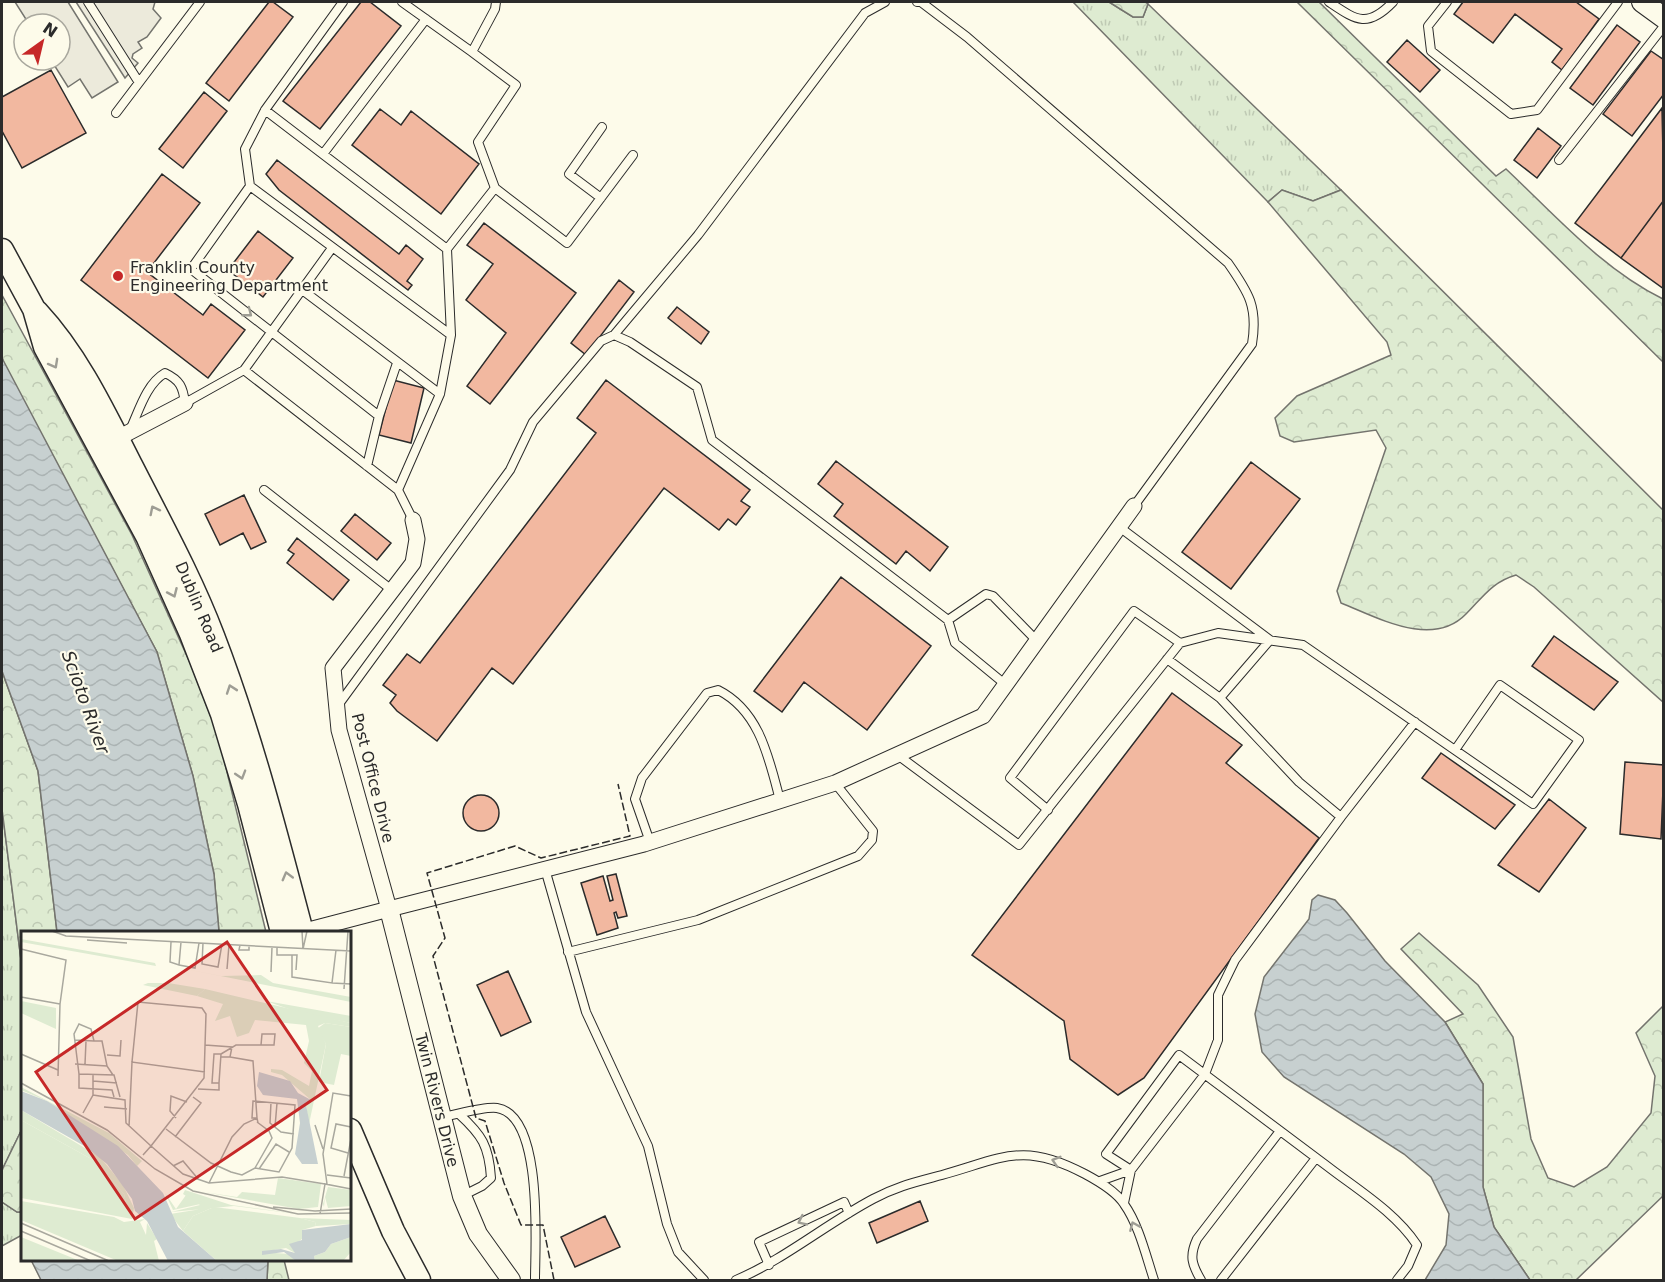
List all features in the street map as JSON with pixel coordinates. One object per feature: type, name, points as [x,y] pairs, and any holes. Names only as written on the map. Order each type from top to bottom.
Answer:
[{"type":"main road","points":[[1642,2],[1664,18]]},
{"type":"main road","name":"Dublin Road","points":[[2,250],[34,309],[45,347],[142,526],[191,634],[222,714],[295,931]]},
{"type":"main road","name":"Dublin Road","points":[[34,309],[62,338],[124,435],[212,634],[254,755],[295,931]]},
{"type":"main road","points":[[351,1132],[415,1279]]},
{"type":"street","points":[[124,435],[185,403]]},
{"type":"street","points":[[299,931],[650,842],[835,783],[983,716],[1134,506]]},
{"type":"street","name":"Post Office Drive","points":[[389,909],[339,730],[333,668],[394,592],[413,563],[417,551],[413,520]]},
{"type":"street","name":"Twin Rivers Drive","points":[[389,909],[462,1196],[478,1234],[511,1281]]},
{"type":"lane","points":[[88,2],[138,81]]},
{"type":"lane","points":[[116,113],[200,2]]},
{"type":"lane","points":[[343,2],[265,110],[245,148],[250,186],[191,269],[379,416]]},
{"type":"lane","points":[[402,2],[516,85],[478,142],[495,188],[567,243],[633,155]]},
{"type":"lane","points":[[472,52],[495,9],[496,2]]},
{"type":"lane","points":[[336,707],[510,470],[532,422],[601,341],[614,335],[698,235],[865,13],[885,2]]},
{"type":"lane","points":[[917,2],[921,2],[967,37],[1228,263],[1248,291],[1256,320],[1252,344],[1134,506]]},
{"type":"lane","points":[[1329,2],[1354,19],[1366,20],[1376,16],[1393,2]]},
{"type":"lane","points":[[1447,2],[1428,26],[1431,51],[1511,114],[1537,110],[1618,2]]},
{"type":"lane","points":[[323,154],[426,19]]},
{"type":"lane","points":[[1559,159],[1664,26]]},
{"type":"lane","points":[[265,110],[447,249]]},
{"type":"lane","points":[[601,198],[569,174],[602,127]]},
{"type":"lane","points":[[250,186],[451,334]]},
{"type":"lane","points":[[398,490],[440,394],[451,334],[447,249],[495,188]]},
{"type":"lane","points":[[124,435],[150,387],[156,378],[165,373],[176,378],[183,389],[185,403],[244,370],[332,248]]},
{"type":"lane","points":[[301,289],[440,394]]},
{"type":"lane","points":[[614,335],[630,342],[697,387],[712,440],[948,620],[955,643],[1006,685]]},
{"type":"lane","points":[[367,466],[379,416],[397,363]]},
{"type":"lane","points":[[244,370],[398,490],[413,520]]},
{"type":"lane","points":[[264,490],[394,592]]},
{"type":"lane","points":[[1118,526],[1270,640]]},
{"type":"lane","points":[[948,620],[986,594],[997,599],[1037,641]]},
{"type":"lane","points":[[1048,810],[1010,778],[1134,611],[1180,643]]},
{"type":"lane","points":[[899,756],[1019,845],[1180,643],[1218,633],[1303,645],[1533,804],[1579,740],[1500,685],[1455,750]]},
{"type":"lane","points":[[1220,698],[1270,640]]},
{"type":"lane","points":[[1167,659],[1220,698],[1299,782],[1341,817]]},
{"type":"lane","points":[[650,842],[635,799],[642,778],[707,693],[718,690],[733,697],[763,737],[780,800]]},
{"type":"lane","points":[[1124,1203],[1131,1170],[1204,1074],[1218,1040],[1218,995],[1235,960],[1415,722]]},
{"type":"lane","points":[[568,952],[698,920],[858,856],[872,840],[873,831],[835,783]]},
{"type":"lane","points":[[545,869],[586,1012],[648,1146],[668,1224],[678,1252],[704,1281]]},
{"type":"lane","points":[[1131,1170],[1106,1154],[1179,1055],[1404,1226],[1417,1245],[1408,1266],[1397,1281]]},
{"type":"lane","points":[[441,1118],[497,1108],[510,1115],[520,1126],[536,1186],[535,1281]]},
{"type":"lane","points":[[459,1114],[481,1133],[490,1163],[491,1178],[482,1186],[462,1196]]},
{"type":"lane","points":[[1201,1281],[1193,1267],[1191,1252],[1197,1239],[1280,1131]]},
{"type":"lane","points":[[736,1281],[769,1265],[849,1213],[908,1182],[941,1175],[1009,1154],[1028,1154],[1060,1160],[1100,1181],[1124,1203],[1154,1281]]},
{"type":"lane","points":[[1221,1281],[1316,1158]]},
{"type":"lane","points":[[1100,1181],[1131,1170]]},
{"type":"lane","points":[[769,1265],[759,1242],[844,1202],[849,1213]]},
{"type":"green space","points":[[1073,2],[1109,2],[1133,17],[1143,17],[1148,4],[1341,190],[1313,201],[1282,190],[1268,202]]},
{"type":"green space","points":[[1109,2],[1145,2],[1148,4],[1143,17],[1133,17]]},
{"type":"green space","points":[[1297,2],[1319,2],[1496,176],[1506,169],[1599,257],[1641,287],[1663,299],[1663,362]]},
{"type":"green space","points":[[1282,190],[1313,201],[1341,190],[1663,510],[1663,702],[1534,587],[1516,575],[1494,586],[1466,614],[1452,624],[1437,629],[1421,630],[1404,627],[1341,603],[1337,591],[1386,448],[1376,430],[1294,442],[1280,436],[1275,418],[1297,396],[1391,355],[1387,342],[1268,202]]},
{"type":"green space","points":[[2,295],[132,535],[191,665],[218,735],[266,931],[219,931],[214,874],[193,776],[157,652],[6,370],[2,358]]},
{"type":"green space","points":[[2,671],[38,771],[57,931],[21,931],[21,960],[2,809]]},
{"type":"green space","points":[[2,809],[21,960],[21,1131],[2,1170]]},
{"type":"green space","points":[[1419,933],[1478,985],[1513,1037],[1531,1139],[1548,1178],[1574,1187],[1607,1167],[1651,1113],[1655,1076],[1636,1033],[1663,1006],[1663,1196],[1576,1280],[1530,1280],[1494,1227],[1483,1187],[1483,1084],[1445,1022],[1463,1014],[1401,949]]},
{"type":"green space","points":[[21,1131],[21,1212],[17,1212],[2,1202],[2,1170]]},
{"type":"green space","points":[[2,1202],[17,1212],[21,1212],[21,1236],[2,1246]]},
{"type":"green space","points":[[268,1261],[284,1261],[289,1280],[267,1280]]},
{"type":"shaded area","points":[[15,2],[68,2],[118,82],[92,98],[80,79],[68,87],[59,72],[72,72],[72,12],[21,12]]},
{"type":"shaded area","points":[[76,2],[155,2],[153,9],[161,18],[147,37],[138,42],[142,48],[133,54],[132,58],[138,63],[125,78]]},
{"type":"water","name":"Scioto River","points":[[2,358],[157,652],[193,776],[214,874],[219,931],[57,931],[38,771],[2,671]]},
{"type":"water","points":[[1318,895],[1335,900],[1385,961],[1445,1022],[1483,1084],[1483,1187],[1494,1227],[1530,1280],[1425,1280],[1446,1245],[1449,1214],[1431,1177],[1404,1154],[1284,1077],[1262,1052],[1255,1014],[1264,977],[1309,919],[1312,900]]},
{"type":"water","points":[[32,1261],[268,1261],[267,1280],[41,1280]]},
{"type":"building","points":[[269,2],[273,2],[293,17],[229,101],[206,83]]},
{"type":"building","points":[[361,2],[370,2],[401,26],[320,129],[283,101]]},
{"type":"building","points":[[1463,2],[1576,2],[1599,19],[1562,70],[1552,62],[1562,49],[1515,14],[1493,43],[1454,14]]},
{"type":"building","points":[[1617,25],[1640,42],[1593,105],[1570,88]]},
{"type":"building","points":[[1407,40],[1440,70],[1420,92],[1387,62]]},
{"type":"building","points":[[1651,51],[1664,60],[1664,94],[1632,136],[1603,114]]},
{"type":"building","points":[[47,72],[52,72],[86,133],[22,168],[2,131],[2,97]]},
{"type":"building","points":[[204,92],[227,111],[183,168],[159,149]]},
{"type":"building","points":[[1662,108],[1664,200],[1621,258],[1575,223]]},
{"type":"building","points":[[380,109],[401,125],[411,111],[479,164],[441,214],[352,145]]},
{"type":"building","points":[[1538,128],[1561,146],[1537,178],[1514,160]]},
{"type":"building","points":[[277,160],[399,254],[406,245],[423,259],[407,281],[412,285],[408,290],[279,190],[266,174]]},
{"type":"building","name":"Franklin County Engineering Department","points":[[162,174],[200,203],[147,272],[203,315],[211,304],[245,330],[208,378],[81,280]]},
{"type":"building","points":[[1664,200],[1664,289],[1621,258]]},
{"type":"building","points":[[484,223],[576,293],[490,404],[467,386],[506,333],[466,300],[493,264],[467,245]]},
{"type":"building","name":"Franklin County Engineering Department","points":[[258,231],[293,258],[263,297],[228,270]]},
{"type":"building","points":[[619,280],[634,292],[586,355],[571,343]]},
{"type":"building","points":[[677,307],[709,332],[701,344],[668,318]]},
{"type":"building","points":[[393,380],[424,388],[411,443],[379,435]]},
{"type":"building","points":[[606,380],[750,490],[741,501],[750,507],[736,525],[728,519],[719,530],[664,488],[513,684],[492,668],[437,741],[397,711],[390,703],[396,695],[383,685],[407,654],[420,663],[596,433],[577,418]]},
{"type":"building","points":[[836,461],[948,547],[930,571],[906,551],[896,564],[834,516],[843,504],[818,484]]},
{"type":"building","points":[[1251,462],[1300,499],[1231,589],[1182,552]]},
{"type":"building","points":[[244,495],[266,542],[251,549],[243,533],[220,545],[205,514]]},
{"type":"building","points":[[355,514],[391,543],[377,560],[341,531]]},
{"type":"building","points":[[297,538],[349,580],[333,600],[287,563],[294,554],[288,550]]},
{"type":"building","points":[[841,577],[931,646],[867,730],[804,682],[782,712],[754,691]]},
{"type":"building","points":[[1554,636],[1618,682],[1594,710],[1532,666]]},
{"type":"building","points":[[1172,693],[1242,745],[1226,763],[1319,838],[1144,1078],[1118,1095],[1070,1059],[1064,1021],[972,955]]},
{"type":"building","points":[[1441,753],[1515,805],[1495,829],[1422,778]]},
{"type":"building","points":[[1625,762],[1664,765],[1661,839],[1620,834]]},
{"type":"building","points":[[481,795],[494,800],[499,813],[494,826],[481,831],[468,826],[463,813],[468,800]]},
{"type":"building","points":[[1549,799],[1586,828],[1539,892],[1498,865]]},
{"type":"building","points":[[616,874],[627,916],[618,918],[616,912],[614,913],[618,928],[597,935],[581,883],[603,876],[610,901],[613,900],[607,876]]},
{"type":"building","points":[[508,971],[531,1022],[501,1036],[477,985]]},
{"type":"building","points":[[920,1201],[928,1221],[877,1243],[869,1223]]},
{"type":"building","points":[[605,1216],[620,1247],[575,1267],[561,1237]]},
{"type":"fence","points":[[554,1280],[543,1225],[521,1225],[504,1183],[485,1121],[476,1118],[433,956],[445,938],[427,873],[515,846],[541,858],[630,836],[618,784]]},
{"type":"place","name":"Franklin County Engineering Department","points":[[118,276]]}]
